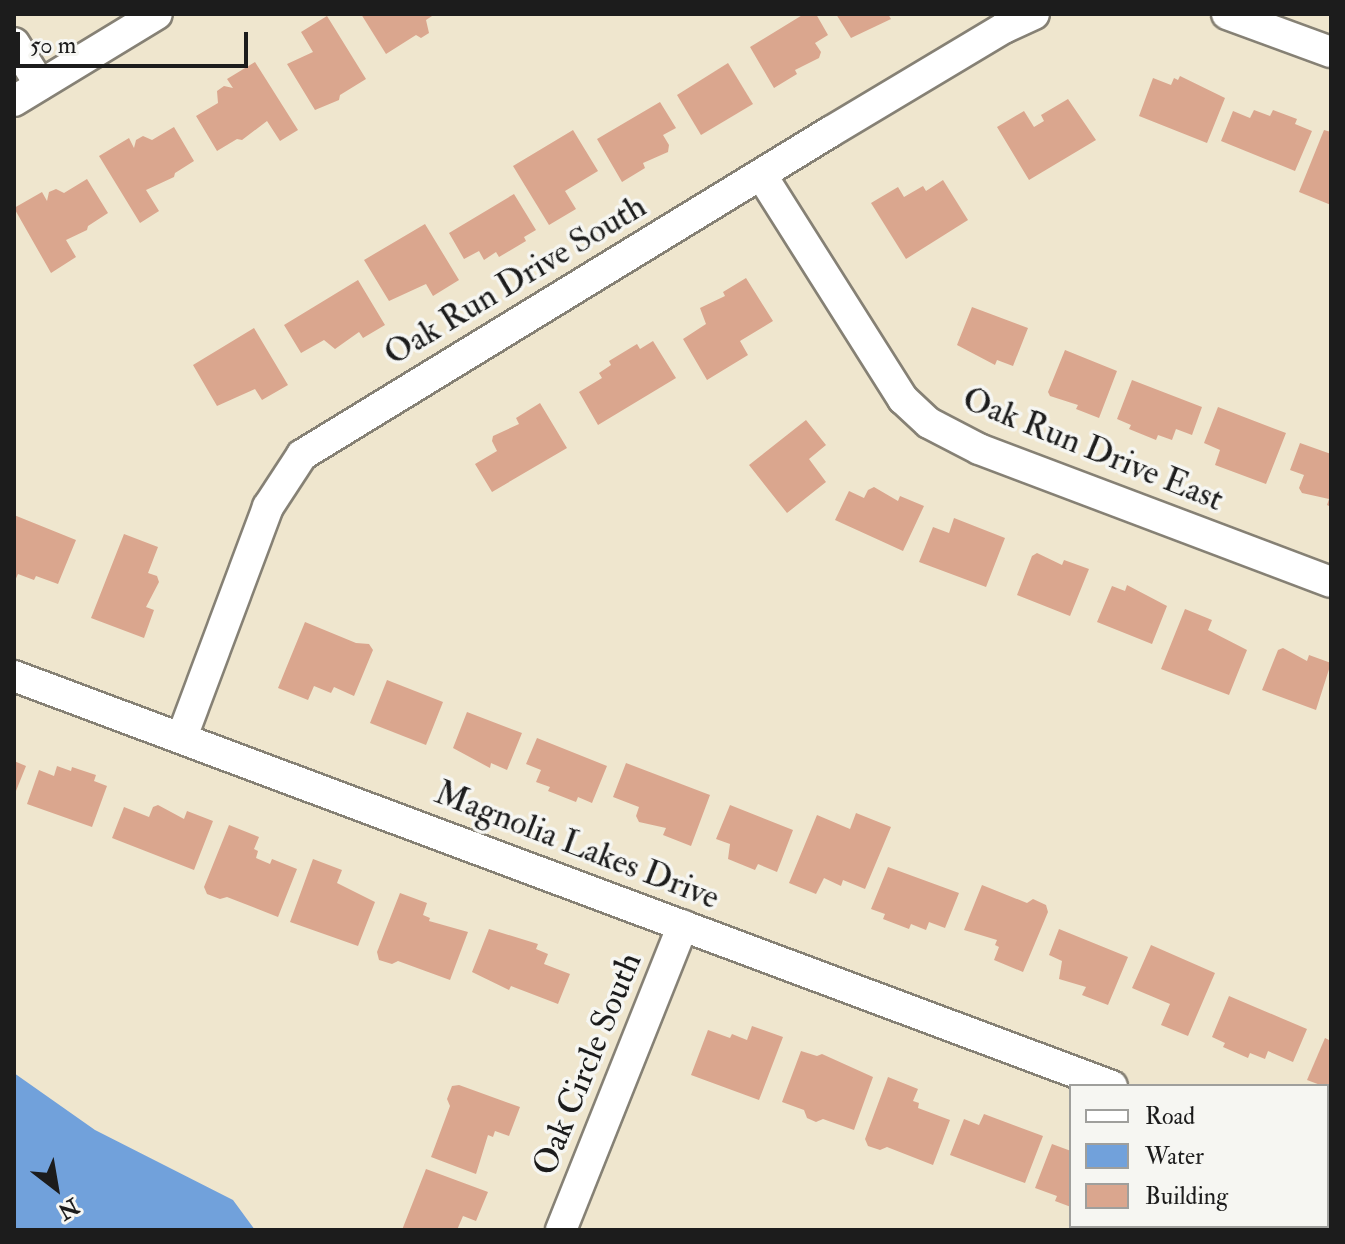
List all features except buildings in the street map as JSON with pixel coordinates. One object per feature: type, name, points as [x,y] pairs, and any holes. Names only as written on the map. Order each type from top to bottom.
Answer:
[{"type":"street","points":[[14,43],[27,93],[157,14]]},
{"type":"street","name":"Oak Run Drive South","points":[[182,737],[268,507],[302,455],[1004,28],[1034,14]]},
{"type":"street","points":[[1227,14],[1331,52]]},
{"type":"street","name":"Oak Run Drive East","points":[[762,176],[903,399],[929,423],[979,449],[1331,582]]},
{"type":"street","name":"Magnolia Lakes Drive","points":[[14,676],[1107,1084]]},
{"type":"street","name":"Oak Circle South","points":[[561,1230],[683,925]]},
{"type":"water","points":[[14,1073],[95,1130],[233,1200],[255,1230],[14,1230]]}]
